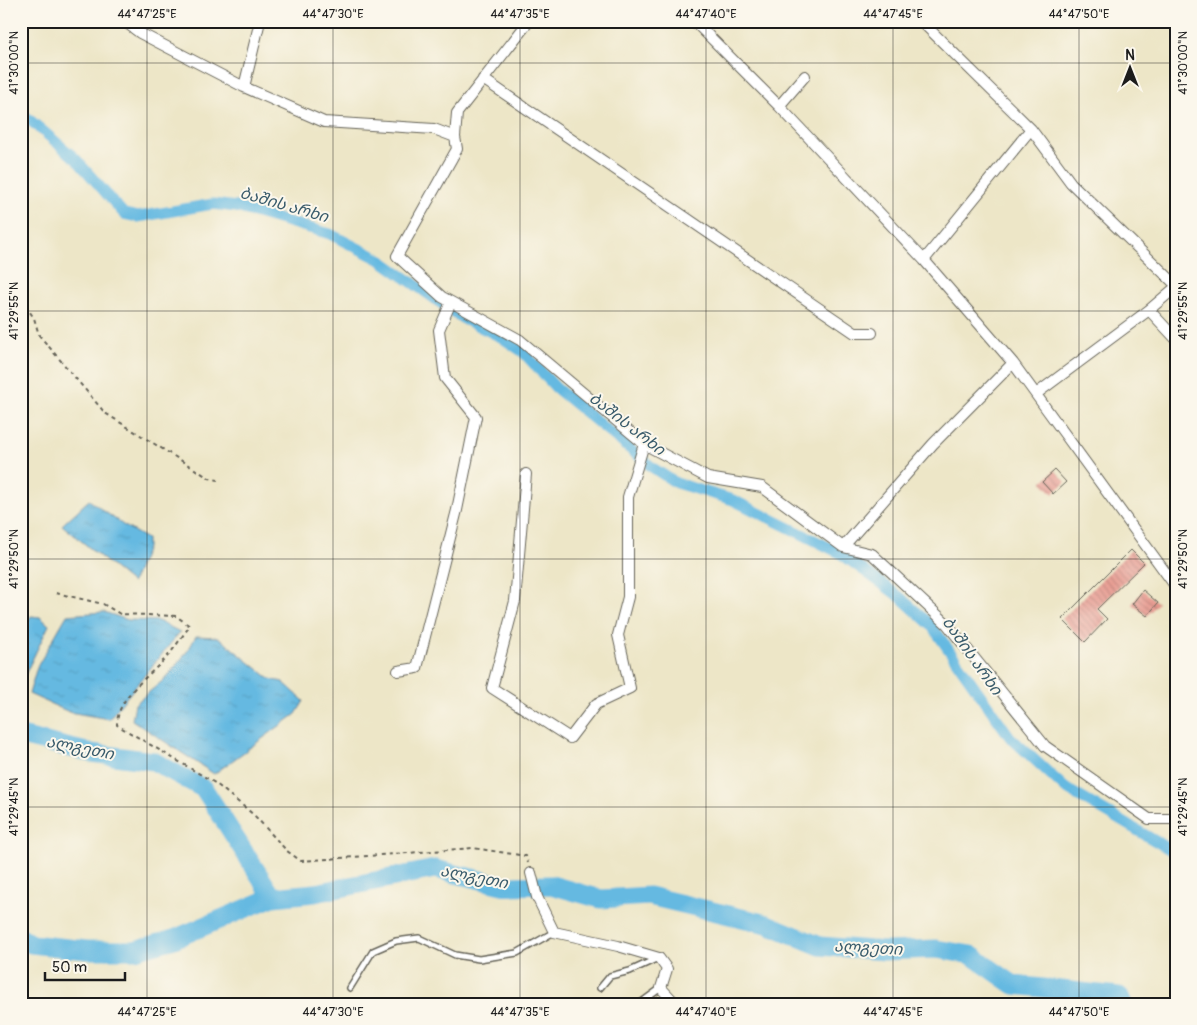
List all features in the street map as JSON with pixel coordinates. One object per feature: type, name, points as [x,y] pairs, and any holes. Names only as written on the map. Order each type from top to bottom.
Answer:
[{"type":"street","points":[[124,21],[140,33],[244,86],[324,122],[434,129],[454,136]]},
{"type":"street","points":[[244,86],[260,21]]},
{"type":"street","points":[[529,21],[457,113],[454,136],[457,149],[397,256],[442,297],[520,340],[644,444],[708,478],[762,486],[843,547],[872,554],[947,624],[1045,746],[1149,819],[1176,819]]},
{"type":"street","points":[[694,21],[780,106],[924,260],[1013,363],[1176,587]]},
{"type":"street","points":[[921,21],[1030,129],[1071,183],[1176,286],[1149,310],[1036,394]]},
{"type":"street","points":[[780,106],[805,76]]},
{"type":"street","points":[[483,79],[855,333],[872,333]]},
{"type":"street","points":[[924,260],[1030,129]]},
{"type":"street","points":[[398,671],[417,668],[457,510],[476,417],[445,378],[439,330],[451,302]]},
{"type":"street","points":[[1149,310],[1176,339]]},
{"type":"street","points":[[843,547],[932,444],[1013,363]]},
{"type":"street","points":[[526,474],[515,601],[492,688],[570,738],[596,704],[630,688],[618,635],[628,597],[628,497],[644,444]]},
{"type":"street","points":[[532,873],[537,897],[554,932],[618,946],[659,958],[667,969],[661,988],[676,1004]]},
{"type":"lane","points":[[350,988],[373,951],[396,941],[419,938],[454,955],[479,959],[516,953],[554,932]]},
{"type":"lane","points":[[600,988],[610,976],[659,958]]},
{"type":"lane","points":[[639,1004],[661,988]]},
{"type":"path","points":[[21,299],[34,318],[40,335],[105,413],[209,478],[218,480]]},
{"type":"path","points":[[56,593],[103,604],[120,614],[176,616],[190,626],[166,659],[125,699],[117,717],[117,725],[215,783],[254,815],[286,851],[301,861],[473,848],[526,856],[532,873]]},
{"type":"water","points":[[89,500],[123,525],[147,539],[147,548],[132,583],[62,525]]},
{"type":"water","points":[[104,612],[128,620],[158,621],[180,632],[109,719],[69,712],[29,694],[37,667],[67,615]]},
{"type":"water","points":[[31,616],[40,617],[49,625],[21,683],[21,622],[27,622]]},
{"type":"water","points":[[196,636],[218,637],[270,679],[283,682],[304,701],[296,714],[214,774],[132,720],[135,704],[167,677],[189,649]]},
{"type":"building","points":[[1055,470],[1066,482],[1053,494],[1042,482]]},
{"type":"building","points":[[1131,550],[1144,563],[1097,609],[1107,619],[1085,642],[1062,619]]},
{"type":"building","points":[[1143,590],[1158,603],[1147,616],[1132,604]]},
{"type":"waterway","name":"ბაშის არხი","points":[[21,110],[25,116],[75,158],[124,214],[138,217],[213,204],[236,207],[330,234],[379,259],[462,318],[501,337],[523,352],[556,388],[653,468],[676,483],[733,500],[840,553],[900,597],[932,626],[1010,737],[1065,788],[1176,853]]},
{"type":"waterway","name":"ალგეთი","points":[[21,736],[91,753],[153,761],[204,789],[273,897],[315,893],[435,869],[506,886],[551,885],[601,899],[649,896],[767,924],[820,946],[885,951],[936,949],[971,955],[1014,985],[1119,996],[1123,1004]]},
{"type":"waterway","points":[[21,938],[31,944],[87,950],[135,950],[174,939],[273,897]]}]
